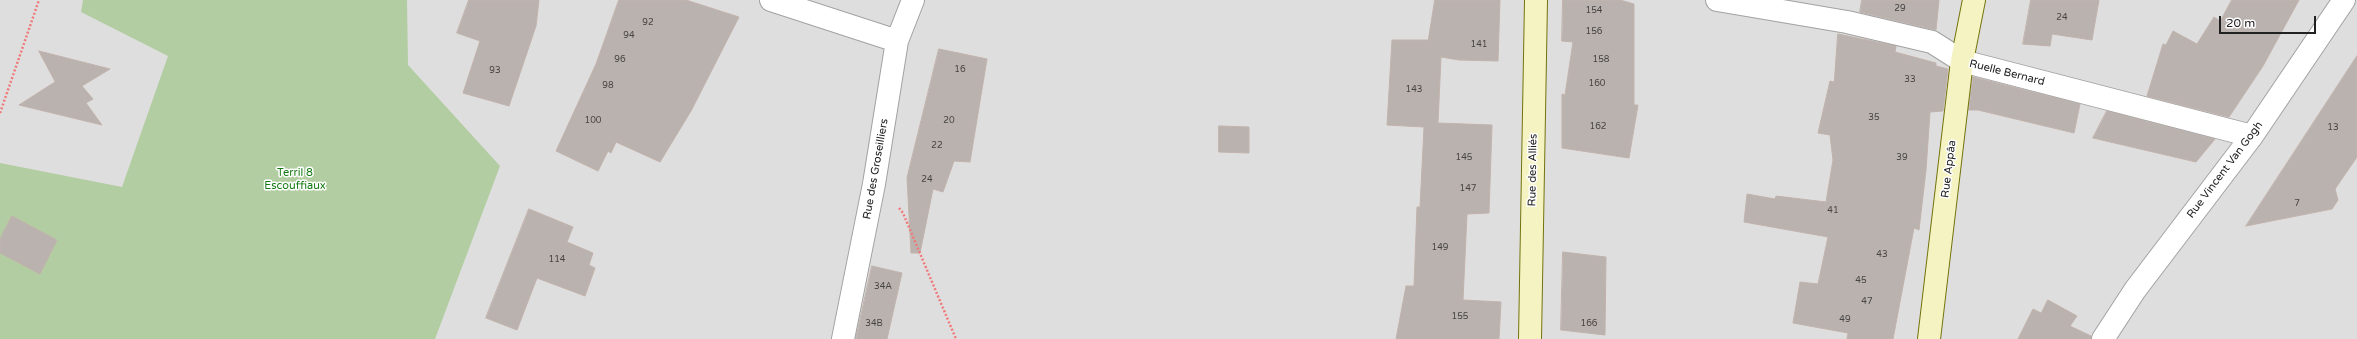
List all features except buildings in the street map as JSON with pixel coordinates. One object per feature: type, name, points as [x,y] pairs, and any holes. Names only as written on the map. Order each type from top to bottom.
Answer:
[{"type":"street","points":[[771,0],[897,42]]},
{"type":"street","name":"Rue des Groseilliers","points":[[843,339],[874,184],[897,42],[913,0]]},
{"type":"street","name":"Rue des Alliés","points":[[1530,339],[1536,0]]},
{"type":"street","name":"Ruelle Bernard","points":[[1717,0],[1847,22],[1932,42],[1962,61],[2252,136]]},
{"type":"street","name":"Rue Appâa","points":[[1929,339],[1962,61],[1974,0]]},
{"type":"street","name":"Rue Vincent Van Gogh","points":[[2103,339],[2135,290],[2252,136],[2344,0]]},
{"type":"path","points":[[0,113],[39,0]]},
{"type":"path","points":[[903,213],[956,339]]},
{"type":"shaded area","points":[[0,0],[2357,0],[2357,339],[0,339]]},
{"type":"green space","name":"Terril 8 Escouffiaux","points":[[83,0],[407,0],[408,65],[500,166],[435,339],[0,339],[0,163],[122,187],[168,56],[81,12]]}]
